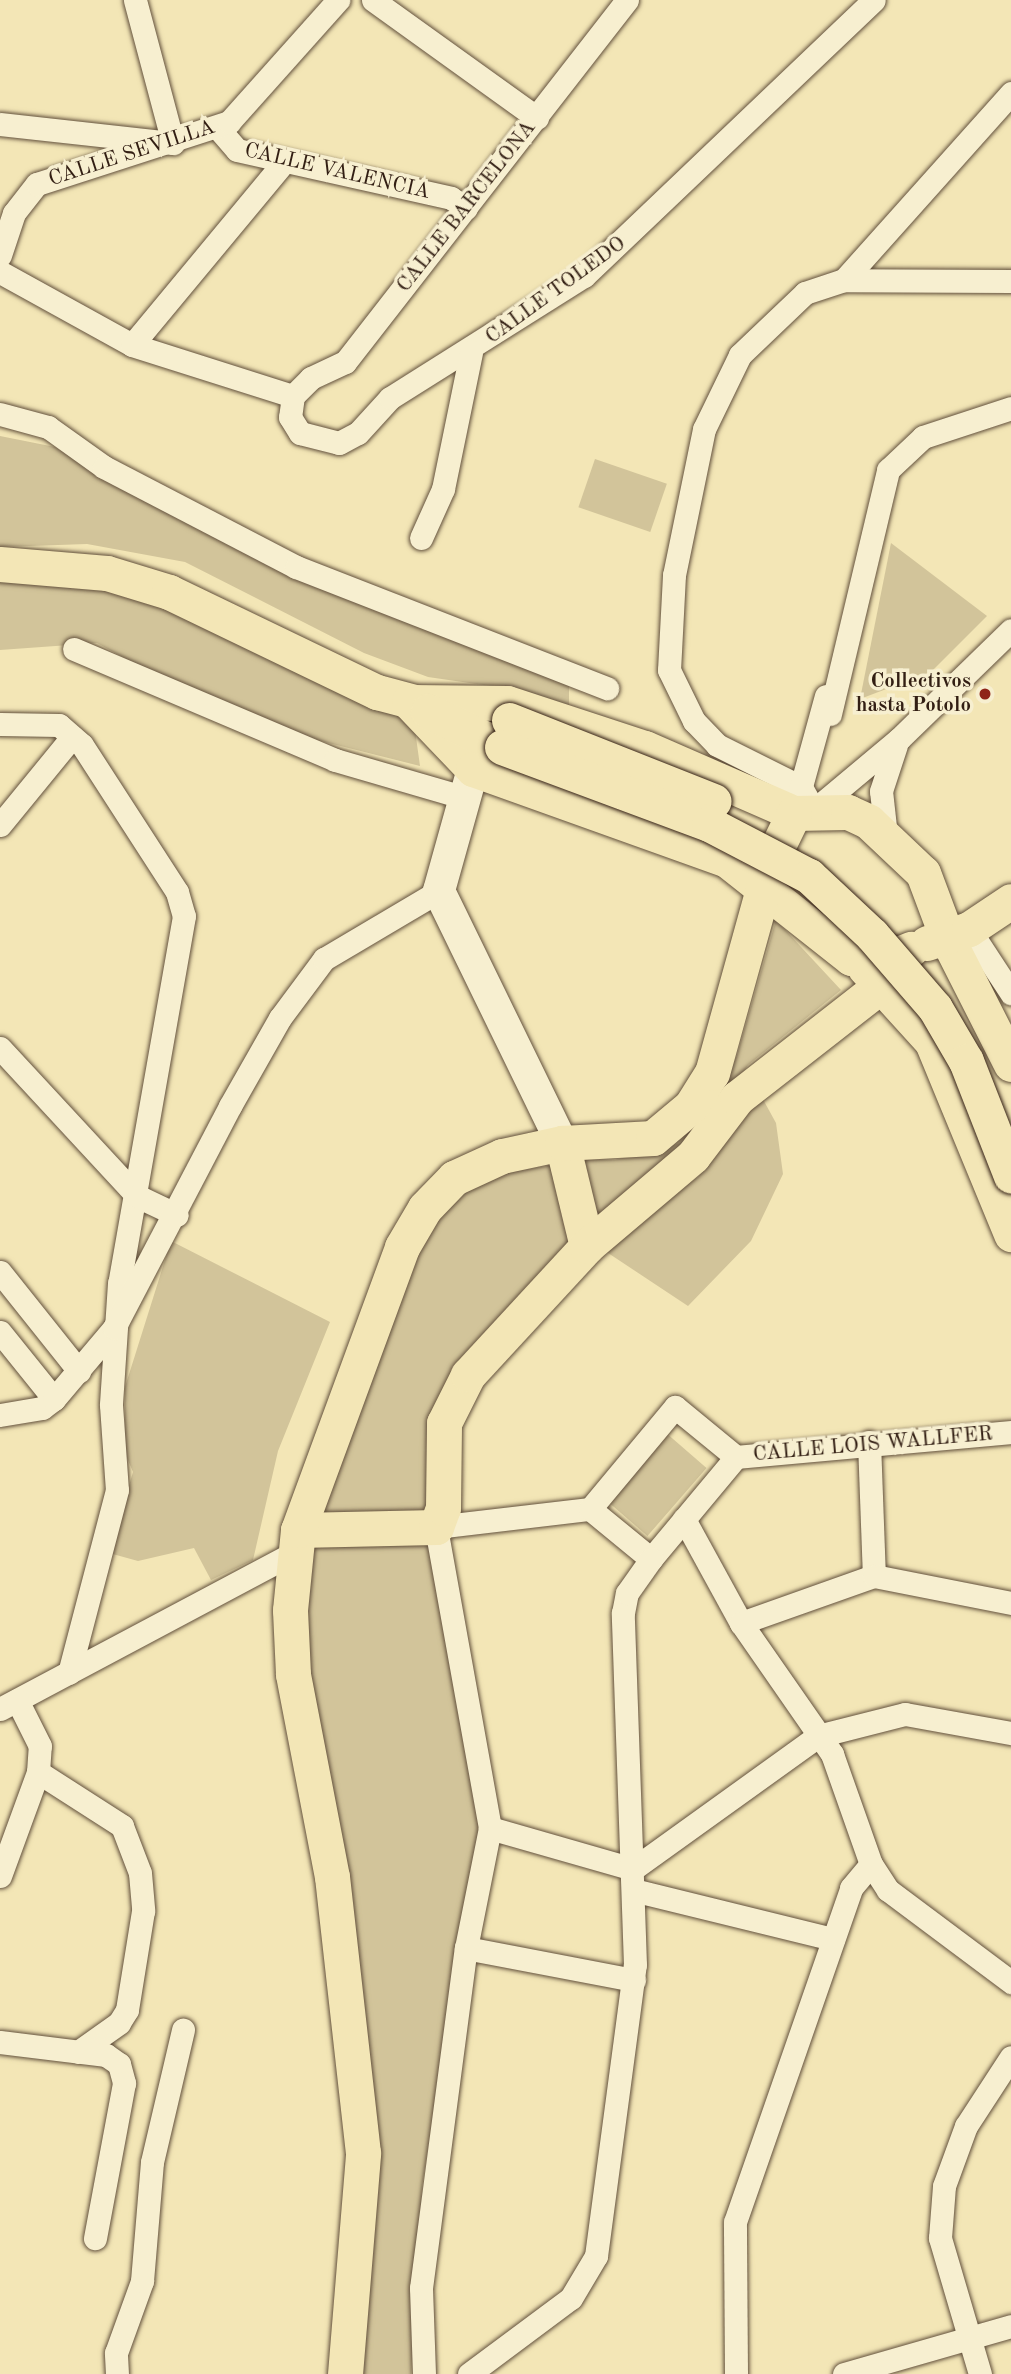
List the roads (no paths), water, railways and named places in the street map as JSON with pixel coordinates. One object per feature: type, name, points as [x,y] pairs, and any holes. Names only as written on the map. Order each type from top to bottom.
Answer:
[{"type":"main road","points":[[0,564],[107,573],[169,592],[410,702],[716,802],[822,862],[886,921],[952,997],[1011,1112]]},
{"type":"main road","points":[[410,702],[507,703],[803,803],[848,812],[887,836],[923,873],[934,897],[944,937],[1011,1064]]},
{"type":"main road","points":[[410,702],[470,783],[684,840],[766,885],[851,958],[944,937]]},
{"type":"main road","points":[[506,733],[709,824],[809,876],[872,935],[935,1008],[966,1061],[1011,1176]]},
{"type":"main road","points":[[470,783],[439,891],[562,1143],[587,1246]]},
{"type":"main road","points":[[345,2374],[363,2153],[334,1890],[293,1674],[296,1542],[397,1260],[425,1208],[454,1178],[490,1161],[562,1143],[653,1138],[674,1126],[712,1073],[766,885],[803,803]]},
{"type":"main road","points":[[737,1098],[944,937],[1011,881]]},
{"type":"main road","points":[[944,937],[932,1042],[1011,1234]]},
{"type":"main road","points":[[296,1542],[436,1527],[443,1508],[449,1403],[587,1246],[693,1156],[737,1098],[754,1063],[839,1002]]},
{"type":"street","points":[[0,124],[173,143],[135,0]]},
{"type":"street","name":"CALLE SEVILLA","points":[[0,255],[14,212],[37,184],[217,127],[248,107],[338,0]]},
{"type":"street","points":[[373,0],[537,118]]},
{"type":"street","name":"CALLE BARCELONA","points":[[293,396],[311,377],[345,362],[627,0]]},
{"type":"street","name":"CALLE TOLEDO","points":[[293,396],[290,417],[300,433],[339,443],[390,398],[471,352],[628,241],[874,0]]},
{"type":"street","points":[[844,280],[1011,93]]},
{"type":"street","name":"CALLE VALENCIA","points":[[217,127],[237,150],[283,163],[451,198],[466,208]]},
{"type":"street","points":[[132,345],[283,163]]},
{"type":"street","points":[[0,272],[132,345],[293,396]]},
{"type":"street","points":[[803,803],[717,745],[694,721],[670,670],[668,644],[674,575],[704,429],[721,386],[777,316],[804,293],[844,280],[1011,281]]},
{"type":"street","points":[[421,538],[443,489],[471,352]]},
{"type":"street","points":[[803,803],[888,470],[923,437],[1011,408]]},
{"type":"street","points":[[0,414],[48,427],[104,467],[296,567],[607,688]]},
{"type":"street","points":[[830,714],[869,545]]},
{"type":"street","points":[[803,803],[899,739],[1011,630]]},
{"type":"street","points":[[74,649],[335,760],[470,783]]},
{"type":"street","points":[[0,724],[59,725],[72,737],[177,892],[184,916],[114,1328],[117,1490],[69,1673]]},
{"type":"street","points":[[0,825],[72,737]]},
{"type":"street","points":[[887,836],[883,780],[899,739]]},
{"type":"street","points":[[0,1415],[42,1408],[54,1399],[114,1328],[177,1215],[280,1018],[324,960],[439,891]]},
{"type":"street","points":[[944,937],[1011,993]]},
{"type":"street","points":[[724,1037],[741,1016],[764,943]]},
{"type":"street","points":[[0,1048],[137,1196],[177,1215]]},
{"type":"street","points":[[0,1272],[79,1371]]},
{"type":"street","points":[[0,1332],[54,1399]]},
{"type":"street","points":[[424,2374],[421,2288],[466,1948],[490,1828],[436,1527],[590,1508],[675,1407],[736,1457],[651,1559],[627,1593],[623,1614],[634,1980],[596,2256],[571,2298],[469,2374]]},
{"type":"street","name":"CALLE LOIS WALLFER","points":[[736,1457],[869,1442],[1011,1432]]},
{"type":"street","points":[[869,1442],[874,1576]]},
{"type":"street","points":[[590,1508],[651,1559]]},
{"type":"street","points":[[684,1519],[741,1623],[832,1754],[871,1864],[888,1890],[1011,1982]]},
{"type":"street","points":[[0,1876],[38,1772],[40,1746],[8,1705],[69,1673],[296,1542]]},
{"type":"street","points":[[741,1623],[874,1576],[1011,1603]]},
{"type":"street","points":[[633,1880],[818,1736],[905,1714],[1011,1733]]},
{"type":"street","points":[[38,1772],[122,1826],[140,1873],[144,1911],[127,2010],[119,2024],[78,2052]]},
{"type":"street","points":[[490,1828],[633,1880],[833,1940]]},
{"type":"street","points":[[736,2374],[736,2222],[851,1888],[871,1864]]},
{"type":"street","points":[[466,1948],[634,1980]]},
{"type":"street","points":[[117,2374],[116,2353],[142,2281],[152,2162],[183,2030]]},
{"type":"street","points":[[0,2042],[78,2052],[119,2064],[124,2082],[96,2238]]},
{"type":"street","points":[[980,2374],[965,2339],[940,2238],[944,2186],[966,2126],[1011,2057]]},
{"type":"street","points":[[844,2374],[1011,2326]]},
{"type":"place","name":"Collectivos hasta Potolo","points":[[985,694]]}]
